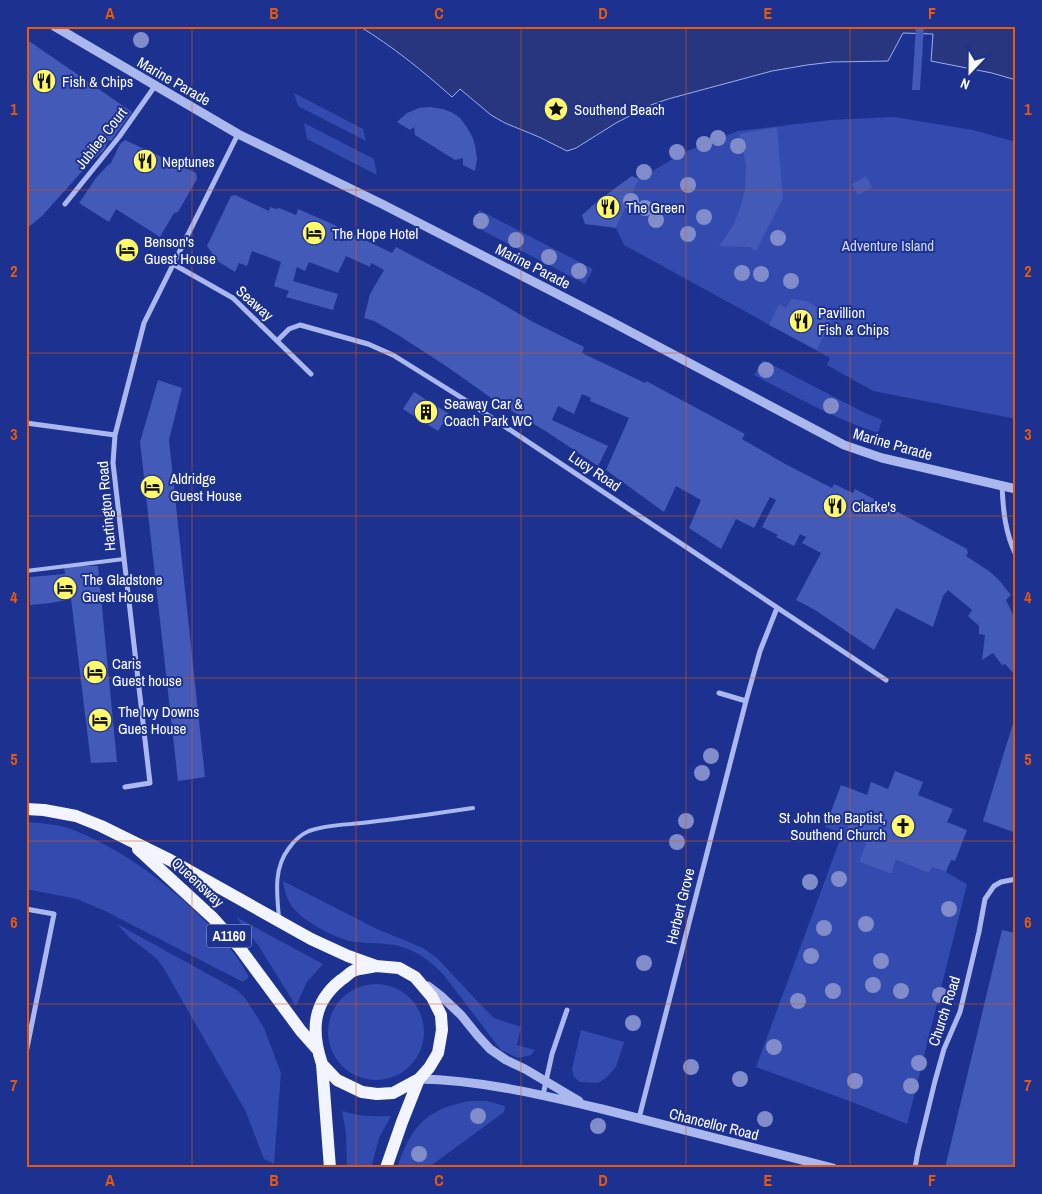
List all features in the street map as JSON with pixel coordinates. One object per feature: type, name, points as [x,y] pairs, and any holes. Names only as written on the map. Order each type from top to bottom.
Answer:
[{"type":"main road","name":"Queensway","points":[[26,809],[44,810],[76,816],[101,826],[170,860],[311,939],[348,956],[376,966],[399,968],[415,977],[432,997],[441,1015],[442,1030],[438,1053],[430,1068],[419,1079],[392,1092],[378,1094],[362,1092],[337,1080],[322,1064]]},
{"type":"main road","name":"Queensway","points":[[125,838],[213,918],[239,948],[301,1031],[318,1049]]},
{"type":"main road","name":"Queensway","points":[[330,1168],[322,1064],[315,1031],[318,1011],[330,988],[353,971],[376,966]]},
{"type":"main road","name":"Queensway","points":[[386,1168],[419,1079]]},
{"type":"street","name":"Marine Parade","points":[[54,26],[238,134],[382,204],[610,321],[844,445],[882,458],[1016,489]]},
{"type":"street","name":"Jubilee Court","points":[[65,204],[119,136],[155,86]]},
{"type":"street","name":"Hartington Road","points":[[124,788],[150,783],[112,463],[115,434],[144,323],[238,134]]},
{"type":"street","name":"Seaway","points":[[173,264],[233,298],[311,374]]},
{"type":"street","name":"Lucy Road","points":[[277,341],[289,329],[300,325],[368,344],[393,355],[462,398],[886,680]]},
{"type":"street","points":[[26,423],[115,434]]},
{"type":"street","points":[[1002,485],[1005,525],[1016,555]]},
{"type":"street","name":"Herbert Grove","points":[[638,1118],[746,701],[760,651],[777,608]]},
{"type":"street","points":[[719,693],[746,701]]},
{"type":"street","name":"Church Road","points":[[915,1168],[919,1143],[944,1049],[960,1012],[980,932],[985,899],[994,886],[1000,882],[1016,879]]},
{"type":"street","points":[[26,910],[54,914],[26,1053]]},
{"type":"street","name":"Chancellor Road","points":[[415,977],[441,996],[462,1015],[490,1049],[588,1106]]},
{"type":"street","points":[[542,1095],[552,1054],[567,1010]]},
{"type":"street","name":"Chancellor Road","points":[[419,1079],[480,1084],[542,1095],[833,1168]]},
{"type":"lane","points":[[26,571],[124,559]]},
{"type":"lane","points":[[279,921],[276,884],[280,867],[288,848],[308,832],[321,828],[473,808]]},
{"type":"green space","points":[[294,93],[363,129],[366,141],[298,106]]},
{"type":"green space","name":"Adventure Island","points":[[894,117],[973,130],[1016,142],[1016,419],[873,391],[827,365],[830,358],[624,245],[616,228],[639,179],[685,152],[738,131],[830,120]]},
{"type":"green space","points":[[304,123],[374,159],[377,175],[307,139]]},
{"type":"green space","points":[[479,210],[593,269],[585,284],[472,225]]},
{"type":"green space","points":[[763,360],[882,420],[878,433],[831,414],[754,375]]},
{"type":"green space","points":[[829,813],[850,822],[866,843],[859,862],[891,874],[896,860],[929,873],[932,867],[946,872],[967,884],[907,1124],[756,1067],[841,837],[836,831],[825,827]]},
{"type":"green space","points":[[26,822],[68,828],[102,843],[135,862],[179,897],[208,924],[235,954],[249,977],[243,982],[105,911],[77,899],[26,889]]},
{"type":"green space","points":[[283,881],[377,929],[423,948],[437,958],[494,1018],[521,1027],[517,1045],[535,1050],[531,1055],[518,1058],[501,1050],[443,974],[416,953],[393,945],[348,940],[329,933],[309,922],[290,903]]},
{"type":"green space","points":[[236,917],[323,964],[307,982],[296,1006],[258,945]]},
{"type":"green space","points":[[117,924],[237,990],[245,998],[264,1028],[281,1073],[274,1164],[264,1159],[245,1110],[163,967],[155,957],[130,938]]},
{"type":"green space","points":[[376,984],[394,988],[410,998],[420,1014],[424,1032],[420,1050],[410,1066],[394,1076],[376,1080],[358,1076],[342,1066],[332,1050],[328,1032],[332,1014],[342,998],[358,988]]},
{"type":"green space","points":[[581,1030],[624,1042],[616,1067],[606,1078],[598,1083],[580,1082],[574,1077],[572,1069]]},
{"type":"green space","points":[[470,1101],[487,1101],[505,1106],[504,1112],[428,1168],[397,1168],[408,1141],[422,1122],[442,1109]]},
{"type":"green space","points":[[342,1111],[366,1116],[391,1116],[379,1138],[371,1168],[347,1168],[346,1133]]},
{"type":"shaded area","name":"Southend Beach","points":[[359,26],[1016,26],[1016,80],[992,73],[931,61],[933,34],[903,33],[888,61],[832,62],[772,71],[668,99],[651,105],[616,123],[576,148],[567,151],[491,115],[460,89],[452,97],[407,59]]},
{"type":"building","points":[[916,26],[924,26],[920,90],[912,90]]},
{"type":"building","points":[[26,39],[132,112],[111,141],[109,140],[104,150],[85,168],[42,216],[26,229]]},
{"type":"building","points":[[430,107],[453,113],[466,126],[475,145],[477,159],[475,171],[463,165],[463,158],[455,160],[415,135],[414,127],[410,130],[397,122],[407,113],[419,108]]},
{"type":"building","points":[[777,127],[783,198],[756,251],[750,247],[719,246],[734,224],[745,190],[746,164],[739,134]]},
{"type":"building","points":[[125,140],[196,173],[197,179],[178,212],[174,213],[160,237],[116,209],[109,222],[79,203],[96,178],[111,163],[120,144]]},
{"type":"building","name":"The Green","points":[[632,176],[639,179],[616,228],[585,224],[582,215],[600,199]]},
{"type":"building","points":[[866,176],[872,187],[858,195],[852,184]]},
{"type":"building","points":[[235,195],[269,211],[270,207],[279,208],[296,215],[298,209],[392,253],[396,247],[485,294],[533,322],[584,347],[582,353],[645,383],[646,381],[745,434],[742,439],[787,465],[832,488],[834,484],[853,493],[855,489],[967,549],[968,553],[966,556],[989,571],[1011,595],[1006,600],[1016,621],[1016,676],[1005,664],[1002,665],[993,653],[982,660],[985,635],[979,634],[979,626],[968,616],[972,610],[948,590],[943,596],[933,627],[896,608],[874,650],[815,610],[796,600],[821,553],[802,543],[806,537],[800,534],[794,546],[762,527],[776,500],[770,497],[754,528],[736,519],[721,549],[689,528],[701,500],[676,486],[664,512],[606,470],[629,418],[590,401],[591,398],[582,394],[574,414],[558,406],[552,420],[608,446],[598,466],[494,400],[398,335],[374,321],[364,318],[370,294],[384,270],[375,265],[371,263],[370,267],[346,256],[338,273],[309,262],[305,271],[297,267],[293,281],[338,294],[333,310],[286,297],[289,291],[274,286],[281,262],[252,251],[247,266],[239,263],[235,272],[219,262],[207,246],[231,196]]},
{"type":"building","name":"Pavillion Fish & Chips","points":[[791,299],[806,301],[833,316],[817,350],[769,325],[779,304],[786,308]]},
{"type":"building","points":[[158,380],[182,388],[169,440],[205,777],[178,781],[140,442]]},
{"type":"building","name":"Seaway Car & Coach Park WC","points":[[414,392],[449,414],[438,431],[403,409]]},
{"type":"building","points":[[64,566],[98,566],[117,762],[91,763],[71,599],[30,605],[30,577],[65,574]]},
{"type":"building","points":[[1016,717],[1016,833],[983,821]]},
{"type":"building","name":"St John the Baptist, Southend Church","points":[[895,771],[923,782],[918,795],[953,809],[947,822],[967,830],[955,861],[951,860],[946,872],[932,867],[929,873],[896,860],[891,874],[859,862],[866,843],[845,835],[850,822],[830,814],[841,785],[867,795],[871,782],[888,789]]},
{"type":"building","points":[[1002,930],[1016,933],[1016,1168],[945,1168]]},
{"type":"place","name":"Fish & Chips","points":[[44,81]]},
{"type":"place","name":"Southend Beach","points":[[556,109]]},
{"type":"place","name":"Neptunes","points":[[145,161]]},
{"type":"place","name":"The Green","points":[[608,207]]},
{"type":"place","name":"The Hope Hotel","points":[[314,233]]},
{"type":"place","name":"Benson's Guest House","points":[[127,250]]},
{"type":"place","name":"Pavillion Fish & Chips","points":[[801,321]]},
{"type":"place","name":"Seaway Car & Coach Park WC","points":[[426,412]]},
{"type":"place","name":"Aldridge Guest House","points":[[152,487]]},
{"type":"place","name":"Clarke's","points":[[835,506]]},
{"type":"place","name":"The Gladstone Guest House","points":[[65,588]]},
{"type":"place","name":"Caris Guest house","points":[[95,672]]},
{"type":"place","name":"The Ivy Downs Gues House","points":[[100,720]]},
{"type":"place","name":"St John the Baptist, Southend Church","points":[[903,826]]}]
